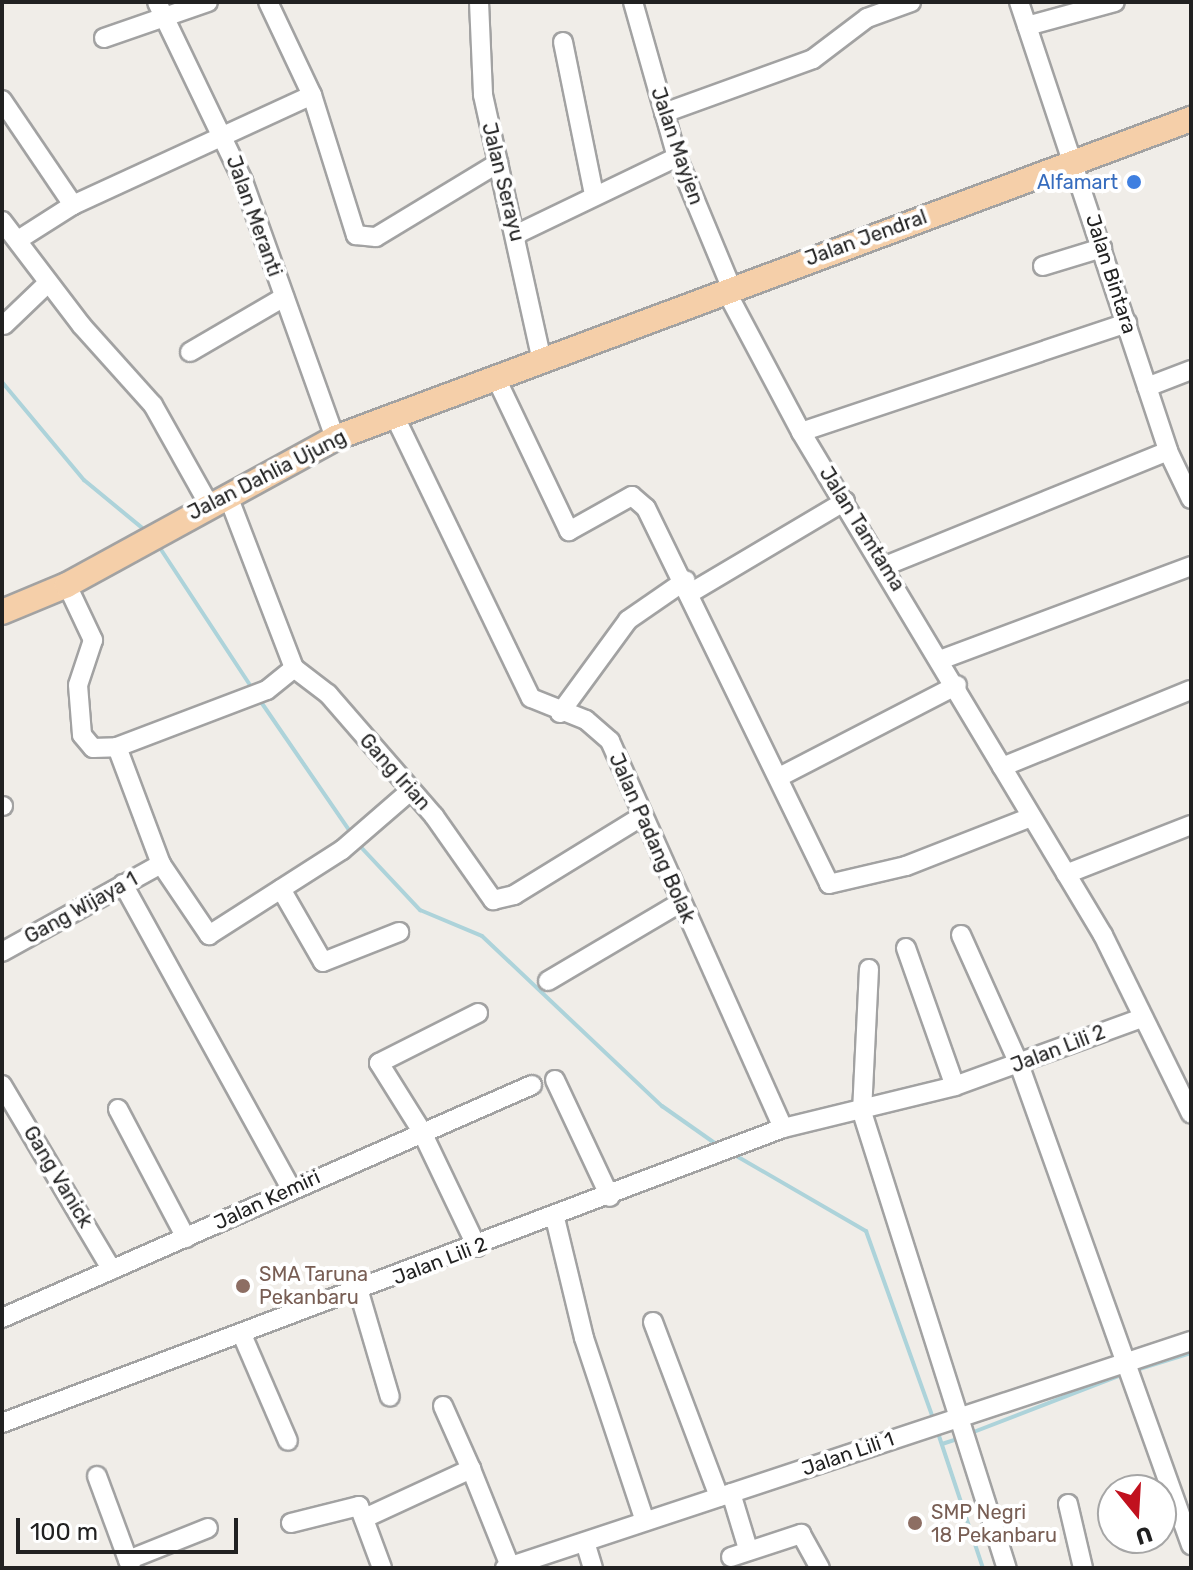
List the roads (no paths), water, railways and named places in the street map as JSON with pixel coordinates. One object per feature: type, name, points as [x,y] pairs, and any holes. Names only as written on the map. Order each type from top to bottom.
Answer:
[{"type":"main road","name":"Jalan Jendral","points":[[542,361],[728,288],[1191,119]]},
{"type":"main road","name":"Jalan Dahlia Ujung","points":[[2,612],[67,585],[151,535],[335,438],[542,361]]},
{"type":"street","points":[[104,38],[160,9],[208,2]]},
{"type":"street","points":[[268,2],[312,95],[356,235],[365,240],[498,163]]},
{"type":"street","name":"Jalan Serayu","points":[[479,2],[483,95],[517,234],[542,361]]},
{"type":"street","name":"Jalan Mayjen","points":[[633,2],[677,157],[728,288]]},
{"type":"street","points":[[664,113],[813,59],[867,18],[911,2]]},
{"type":"street","name":"Jalan Bintara","points":[[1019,2],[1168,451],[1191,499]]},
{"type":"street","points":[[1027,26],[1115,2]]},
{"type":"street","name":"Jalan Meranti","points":[[160,9],[222,132],[335,438]]},
{"type":"street","points":[[563,42],[594,194]]},
{"type":"street","points":[[18,240],[73,205],[222,132],[312,95]]},
{"type":"street","points":[[2,100],[73,205]]},
{"type":"street","points":[[517,234],[594,194],[677,157]]},
{"type":"street","points":[[2,221],[48,283],[153,405],[218,500],[294,668],[267,690],[231,701],[117,747],[93,748],[82,735],[78,685],[95,650],[67,585]]},
{"type":"street","points":[[1043,266],[1102,248]]},
{"type":"street","points":[[4,325],[48,283]]},
{"type":"street","name":"Jalan Tamtama","points":[[728,288],[801,432],[957,685],[1066,874],[1191,1114]]},
{"type":"street","points":[[190,352],[284,297]]},
{"type":"street","points":[[801,432],[1127,323]]},
{"type":"street","points":[[1147,387],[1191,370]]},
{"type":"street","points":[[495,376],[569,531],[638,498],[689,586],[831,885],[906,866],[1031,817]]},
{"type":"street","name":"Jalan Padang Bolak","points":[[395,417],[531,698],[560,713],[586,720],[610,741],[639,818],[783,1128]]},
{"type":"street","points":[[885,566],[1168,451]]},
{"type":"street","points":[[560,713],[628,620],[845,501]]},
{"type":"street","points":[[940,660],[1191,566]]},
{"type":"street","name":"Gang Irian","points":[[294,668],[328,694],[410,791],[494,901],[639,818]]},
{"type":"street","points":[[781,776],[957,685]]},
{"type":"street","points":[[1002,767],[1191,690]]},
{"type":"street","points":[[117,747],[161,864],[209,935],[342,850],[410,791]]},
{"type":"street","points":[[1066,874],[1191,825]]},
{"type":"street","name":"Gang Wijaya 1","points":[[2,952],[161,864]]},
{"type":"street","points":[[123,884],[291,1188]]},
{"type":"street","points":[[281,889],[323,962],[399,932]]},
{"type":"street","points":[[548,981],[680,903]]},
{"type":"street","points":[[961,935],[1019,1064],[1128,1383],[1191,1545]]},
{"type":"street","points":[[906,948],[955,1086]]},
{"type":"street","points":[[869,969],[862,1112],[1007,1568]]},
{"type":"street","points":[[477,1247],[421,1130],[379,1063],[478,1013]]},
{"type":"street","name":"Jalan Lili 2","points":[[2,1423],[243,1337],[697,1164],[783,1128],[862,1112],[955,1086],[1142,1018]]},
{"type":"street","points":[[555,1080],[610,1197]]},
{"type":"street","name":"Gang Vanick","points":[[2,1085],[112,1270]]},
{"type":"street","name":"Jalan Kemiri","points":[[2,1318],[421,1130],[532,1085]]},
{"type":"street","points":[[118,1109],[186,1238]]},
{"type":"street","points":[[555,1218],[584,1338],[645,1521]]},
{"type":"street","points":[[359,1292],[390,1397]]},
{"type":"street","points":[[653,1322],[725,1495],[740,1553],[801,1534],[820,1568]]},
{"type":"street","points":[[243,1337],[288,1441]]},
{"type":"street","name":"Jalan Lili 1","points":[[508,1567],[916,1430],[958,1421],[1191,1341]]},
{"type":"street","points":[[443,1406],[508,1567]]},
{"type":"street","points":[[367,1517],[471,1469]]},
{"type":"street","points":[[97,1476],[129,1564],[208,1528]]},
{"type":"street","points":[[1068,1504],[1083,1568]]},
{"type":"street","points":[[291,1523],[351,1505],[367,1517],[382,1568]]},
{"type":"street","points":[[585,1542],[593,1568]]},
{"type":"waterway","points":[[2,382],[84,480],[147,532]]},
{"type":"waterway","points":[[158,545],[254,691]]},
{"type":"waterway","points":[[259,699],[351,833]]},
{"type":"waterway","points":[[358,844],[420,910],[482,936],[662,1106],[719,1146]]},
{"type":"waterway","points":[[733,1154],[866,1231],[934,1421]]},
{"type":"waterway","points":[[1136,1370],[1191,1353]]},
{"type":"waterway","points":[[971,1433],[1124,1374]]},
{"type":"waterway","points":[[937,1430],[983,1568]]},
{"type":"waterway","points":[[942,1444],[960,1438]]},
{"type":"place","name":"Alfamart","points":[[1134,182]]},
{"type":"place","name":"SMA Taruna Pekanbaru","points":[[243,1286]]},
{"type":"place","name":"SMP Negri 18 Pekanbaru","points":[[915,1523]]}]
